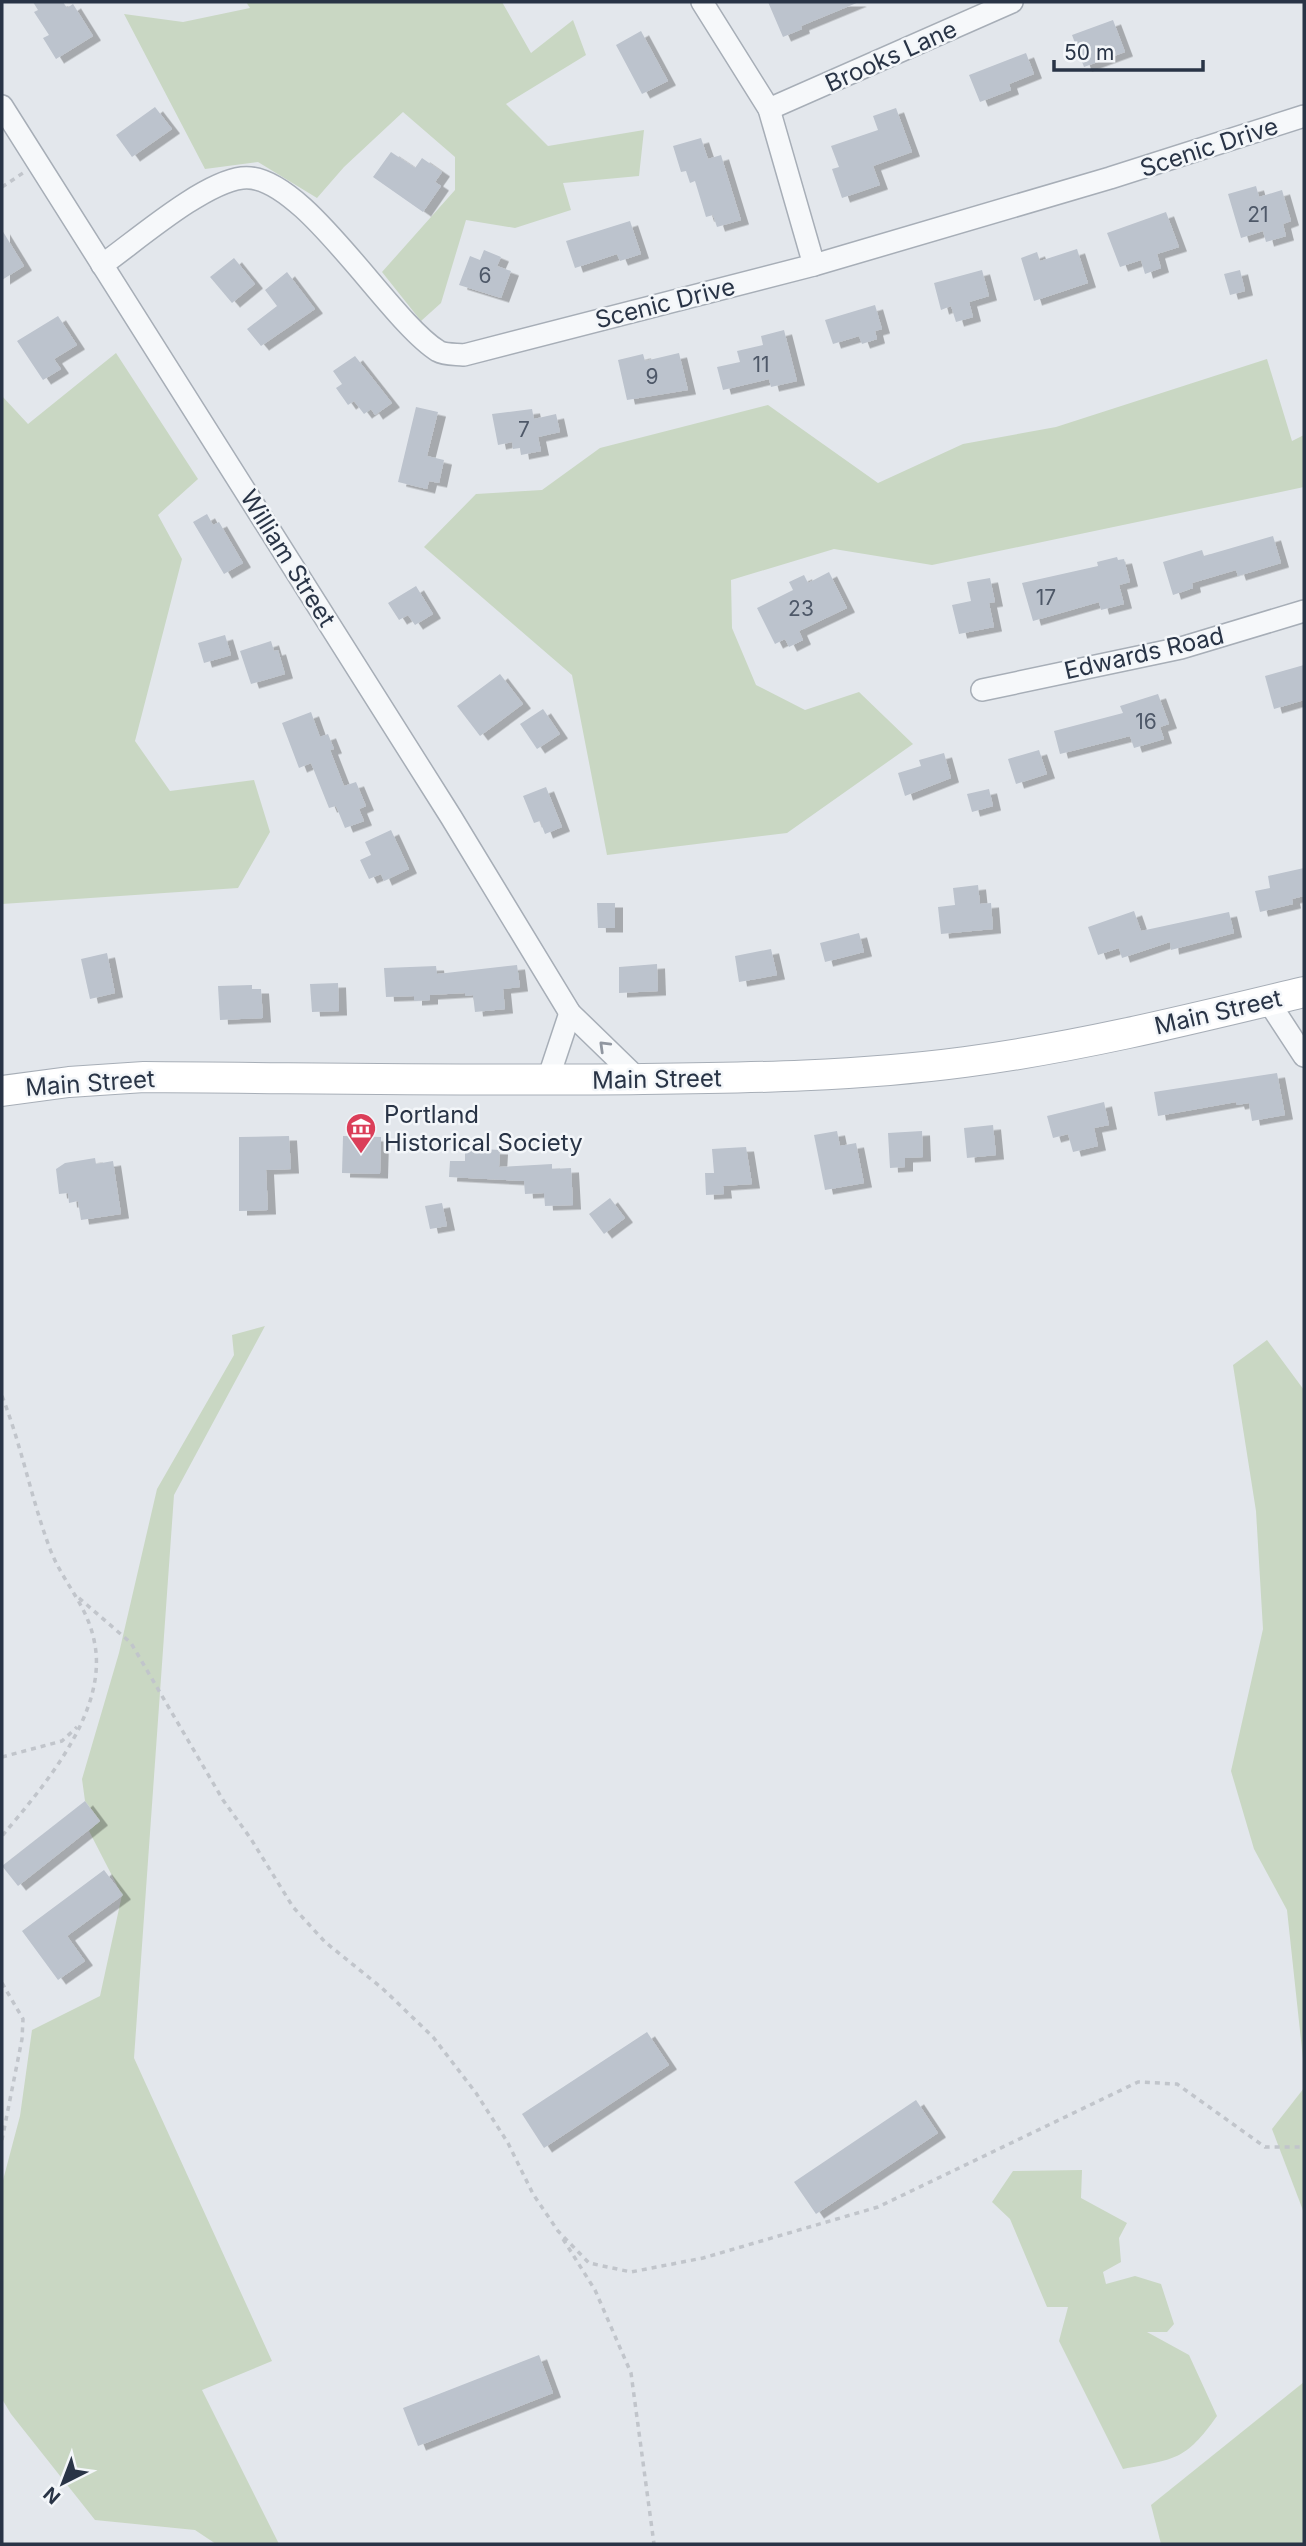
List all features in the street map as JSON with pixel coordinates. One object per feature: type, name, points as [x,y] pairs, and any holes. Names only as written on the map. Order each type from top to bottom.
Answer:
[{"type":"main road","name":"Main Street","points":[[2,1091],[69,1082],[144,1077],[763,1077],[964,1062],[1082,1043],[1304,992]]},
{"type":"street","points":[[702,2],[769,109],[814,265]]},
{"type":"street","name":"Brooks Lane","points":[[769,109],[1012,2]]},
{"type":"street","name":"William Street","points":[[2,106],[451,817],[570,1013],[638,1079]]},
{"type":"street","name":"Scenic Drive","points":[[102,265],[205,192],[243,177],[279,188],[317,220],[410,327],[440,353],[464,355],[814,265],[1110,178],[1304,116]]},
{"type":"street","name":"Edwards Road","points":[[982,691],[1181,648],[1304,611]]},
{"type":"street","points":[[1268,1001],[1304,1056]]},
{"type":"street","points":[[548,1079],[570,1013]]},
{"type":"path","points":[[2,1396],[23,1450],[32,1495],[51,1553],[79,1598],[95,1641],[96,1688],[46,1784],[2,1836]]},
{"type":"path","points":[[79,1598],[131,1643],[223,1800],[293,1907],[325,1942],[382,1988],[433,2038],[476,2093],[508,2143],[533,2194],[595,2290],[631,2372],[654,2544]]},
{"type":"path","points":[[2,1757],[62,1741],[80,1723]]},
{"type":"path","points":[[2,1983],[23,2019],[22,2039],[2,2140]]},
{"type":"path","points":[[558,2231],[589,2263],[631,2272],[703,2258],[878,2207],[1138,2082],[1177,2084],[1265,2147],[1304,2147]]},
{"type":"green space","points":[[246,2],[502,2],[531,53],[573,20],[586,55],[506,104],[548,146],[644,130],[639,176],[563,183],[571,210],[515,228],[466,220],[441,303],[421,321],[382,272],[455,190],[455,157],[403,112],[344,167],[317,198],[258,162],[205,169],[124,14],[183,22],[250,8]]},
{"type":"green space","points":[[116,353],[198,479],[158,515],[182,559],[135,741],[170,791],[254,780],[270,832],[238,888],[2,904],[2,396],[28,424]]},
{"type":"green space","points":[[1267,359],[1292,441],[1304,435],[1304,487],[932,565],[834,549],[731,580],[732,628],[756,685],[805,710],[859,692],[913,744],[787,833],[607,855],[572,675],[424,547],[476,494],[542,490],[600,448],[768,405],[878,483],[963,444],[1056,427]]},
{"type":"green space","points":[[265,1326],[174,1495],[134,2058],[272,2361],[202,2390],[279,2544],[216,2544],[195,2530],[95,2520],[2,2399],[2,2184],[20,2116],[32,2030],[100,1996],[122,1895],[89,1831],[100,1821],[85,1801],[82,1779],[119,1653],[157,1489],[234,1355],[232,1335]]},
{"type":"green space","points":[[1267,1340],[1304,1390],[1304,2068],[1287,1910],[1254,1849],[1231,1771],[1263,1629],[1256,1511],[1233,1365]]},
{"type":"green space","points":[[1304,2088],[1304,2213],[1272,2129]]},
{"type":"green space","points":[[1082,2170],[1081,2198],[1127,2223],[1119,2238],[1121,2262],[1103,2272],[1106,2284],[1135,2276],[1161,2284],[1174,2324],[1167,2332],[1147,2332],[1189,2355],[1217,2416],[1187,2450],[1167,2460],[1123,2469],[1059,2341],[1068,2307],[1047,2307],[1010,2219],[992,2202],[1013,2171]]},
{"type":"green space","points":[[1304,2382],[1304,2544],[1161,2544],[1151,2505]]},
{"type":"building","points":[[33,2],[63,2],[67,8],[73,4],[93,36],[56,59],[43,38],[49,35],[34,12],[38,10]]},
{"type":"building","points":[[768,2],[859,2],[801,26],[802,29],[783,37]]},
{"type":"building","points":[[1113,20],[1125,52],[1084,67],[1072,35]]},
{"type":"building","points":[[641,31],[668,81],[642,94],[616,45]]},
{"type":"building","points":[[1026,53],[1034,74],[1009,84],[1011,90],[980,102],[969,75]]},
{"type":"building","points":[[155,107],[172,129],[132,157],[116,135]]},
{"type":"building","points":[[896,108],[912,152],[873,166],[880,185],[842,198],[832,169],[839,167],[831,146],[878,130],[873,116]]},
{"type":"building","points":[[701,138],[708,159],[721,155],[741,220],[717,227],[713,215],[706,217],[695,181],[690,183],[686,171],[681,172],[673,146]]},
{"type":"building","points":[[391,152],[415,168],[422,158],[442,172],[435,182],[441,186],[423,212],[373,177]]},
{"type":"building","points":[[1256,186],[1259,197],[1282,190],[1291,221],[1283,224],[1286,236],[1266,242],[1263,231],[1241,238],[1228,194]]},
{"type":"building","points":[[1166,212],[1179,247],[1157,254],[1161,268],[1145,274],[1141,260],[1120,267],[1107,233]]},
{"type":"building","points":[[630,221],[641,254],[620,261],[617,254],[575,268],[566,241]]},
{"type":"building","points":[[2,230],[24,266],[2,280]]},
{"type":"building","points":[[1077,249],[1088,283],[1034,301],[1021,258],[1037,252],[1040,261]]},
{"type":"building","points":[[484,250],[501,257],[497,266],[511,271],[501,298],[459,285],[470,256],[480,260]]},
{"type":"building","points":[[234,258],[255,284],[232,303],[210,277]]},
{"type":"building","points":[[982,270],[989,296],[969,302],[973,317],[956,322],[951,306],[941,310],[934,283]]},
{"type":"building","points":[[1240,270],[1245,291],[1230,295],[1224,274]]},
{"type":"building","points":[[287,272],[315,309],[261,346],[247,329],[277,306],[265,290]]},
{"type":"building","points":[[875,305],[882,329],[875,331],[877,339],[862,344],[859,336],[833,344],[825,320]]},
{"type":"building","points":[[58,316],[77,345],[54,359],[61,369],[43,380],[17,341]]},
{"type":"building","points":[[784,330],[797,381],[771,387],[769,379],[723,390],[717,367],[740,362],[737,351],[763,345],[761,336]]},
{"type":"building","points":[[679,353],[688,390],[627,400],[618,360],[643,354],[645,361]]},
{"type":"building","points":[[355,356],[392,403],[375,415],[371,409],[364,414],[354,401],[348,405],[336,388],[342,384],[333,371]]},
{"type":"building","points":[[416,407],[438,412],[427,456],[444,460],[439,483],[429,481],[427,489],[398,482]]},
{"type":"building","points":[[532,409],[534,419],[556,414],[560,432],[538,437],[541,451],[521,455],[520,448],[513,449],[512,442],[498,445],[492,414]]},
{"type":"building","points":[[207,514],[213,525],[219,522],[243,563],[224,574],[193,522]]},
{"type":"building","points":[[1273,536],[1281,563],[1238,576],[1236,570],[1192,583],[1193,588],[1173,595],[1163,562],[1202,550],[1204,556]]},
{"type":"building","points":[[1117,557],[1118,560],[1124,559],[1130,582],[1119,585],[1124,604],[1101,610],[1099,602],[1033,621],[1022,583],[1098,566],[1097,562]]},
{"type":"building","points":[[829,572],[847,608],[799,631],[803,640],[789,647],[785,639],[775,644],[757,608],[793,590],[789,582],[804,575],[808,583]]},
{"type":"building","points":[[990,578],[995,602],[989,603],[994,627],[959,634],[952,605],[971,601],[967,582]]},
{"type":"building","points":[[416,586],[433,614],[415,625],[408,615],[399,620],[388,603]]},
{"type":"building","points":[[225,635],[231,655],[204,663],[198,643]]},
{"type":"building","points":[[271,641],[274,651],[278,650],[285,674],[251,684],[240,651]]},
{"type":"building","points":[[1304,665],[1304,700],[1274,709],[1265,676]]},
{"type":"building","points":[[500,674],[523,704],[480,736],[457,706]]},
{"type":"building","points":[[1158,694],[1169,724],[1160,727],[1164,739],[1134,748],[1130,736],[1060,754],[1054,731],[1123,713],[1120,706]]},
{"type":"building","points":[[543,709],[560,734],[537,749],[520,724]]},
{"type":"building","points":[[311,712],[320,737],[328,734],[334,749],[330,750],[344,786],[356,782],[366,806],[359,809],[364,821],[345,828],[336,806],[329,808],[311,763],[299,768],[282,723]]},
{"type":"building","points":[[1039,750],[1047,774],[1016,784],[1008,759]]},
{"type":"building","points":[[944,753],[951,778],[905,796],[898,773],[921,766],[919,760]]},
{"type":"building","points":[[546,787],[562,827],[545,834],[540,821],[534,823],[523,796]]},
{"type":"building","points":[[989,789],[993,806],[972,812],[967,794]]},
{"type":"building","points":[[391,830],[409,869],[384,881],[381,874],[369,879],[360,860],[371,855],[365,842]]},
{"type":"building","points":[[1304,868],[1304,896],[1292,899],[1293,904],[1260,912],[1255,891],[1270,888],[1268,876]]},
{"type":"building","points":[[978,885],[980,904],[991,903],[993,929],[941,934],[938,907],[955,905],[953,888]]},
{"type":"building","points":[[597,903],[615,903],[615,928],[598,928]]},
{"type":"building","points":[[1134,911],[1141,931],[1229,912],[1234,933],[1171,950],[1170,942],[1122,958],[1119,948],[1098,955],[1088,927]]},
{"type":"building","points":[[859,933],[864,952],[825,962],[820,943]]},
{"type":"building","points":[[771,949],[777,975],[739,982],[735,956]]},
{"type":"building","points":[[107,953],[115,993],[90,999],[81,959]]},
{"type":"building","points":[[657,964],[658,991],[619,993],[619,967]]},
{"type":"building","points":[[517,965],[520,987],[503,989],[505,1009],[475,1012],[473,995],[466,996],[465,993],[430,995],[430,1000],[414,1001],[414,996],[386,997],[384,968],[436,966],[437,974]]},
{"type":"building","points":[[338,983],[339,1011],[312,1012],[310,984]]},
{"type":"building","points":[[252,985],[252,989],[261,989],[263,1018],[220,1020],[218,986]]},
{"type":"building","points":[[1277,1073],[1285,1115],[1252,1121],[1249,1103],[1237,1105],[1236,1102],[1158,1116],[1154,1092]]},
{"type":"building","points":[[1104,1102],[1109,1125],[1094,1128],[1098,1146],[1073,1152],[1068,1134],[1053,1138],[1047,1116]]},
{"type":"building","points":[[993,1125],[996,1155],[967,1158],[964,1128]]},
{"type":"building","points":[[837,1131],[840,1146],[856,1143],[864,1183],[825,1190],[814,1135]]},
{"type":"building","points":[[922,1131],[923,1157],[905,1158],[905,1167],[890,1168],[888,1133]]},
{"type":"building","points":[[289,1136],[291,1169],[266,1170],[268,1210],[239,1211],[239,1137]]},
{"type":"building","name":"Portland Historical Society","points":[[343,1136],[381,1137],[380,1174],[342,1173]]},
{"type":"building","points":[[746,1147],[752,1184],[723,1186],[724,1194],[706,1195],[705,1173],[714,1173],[712,1149]]},
{"type":"building","points":[[465,1148],[500,1150],[499,1167],[552,1164],[552,1169],[571,1168],[573,1205],[545,1206],[544,1193],[525,1194],[524,1181],[449,1177],[450,1161],[465,1161]]},
{"type":"building","points":[[95,1158],[96,1164],[113,1161],[121,1214],[81,1220],[78,1201],[69,1203],[68,1193],[59,1194],[56,1169],[65,1163]]},
{"type":"building","points":[[610,1198],[625,1218],[604,1234],[589,1214]]},
{"type":"building","points":[[442,1203],[447,1226],[430,1229],[425,1206]]},
{"type":"building","points":[[85,1801],[100,1821],[18,1886],[2,1866]]},
{"type":"building","points":[[104,1870],[123,1895],[67,1936],[85,1961],[58,1980],[22,1931]]},
{"type":"building","points":[[647,2032],[669,2065],[544,2148],[522,2114]]},
{"type":"building","points":[[916,2100],[938,2133],[816,2214],[794,2182]]},
{"type":"building","points":[[539,2355],[553,2393],[418,2446],[403,2408]]},
{"type":"place","name":"Portland Historical Society","points":[[361,1155]]}]
